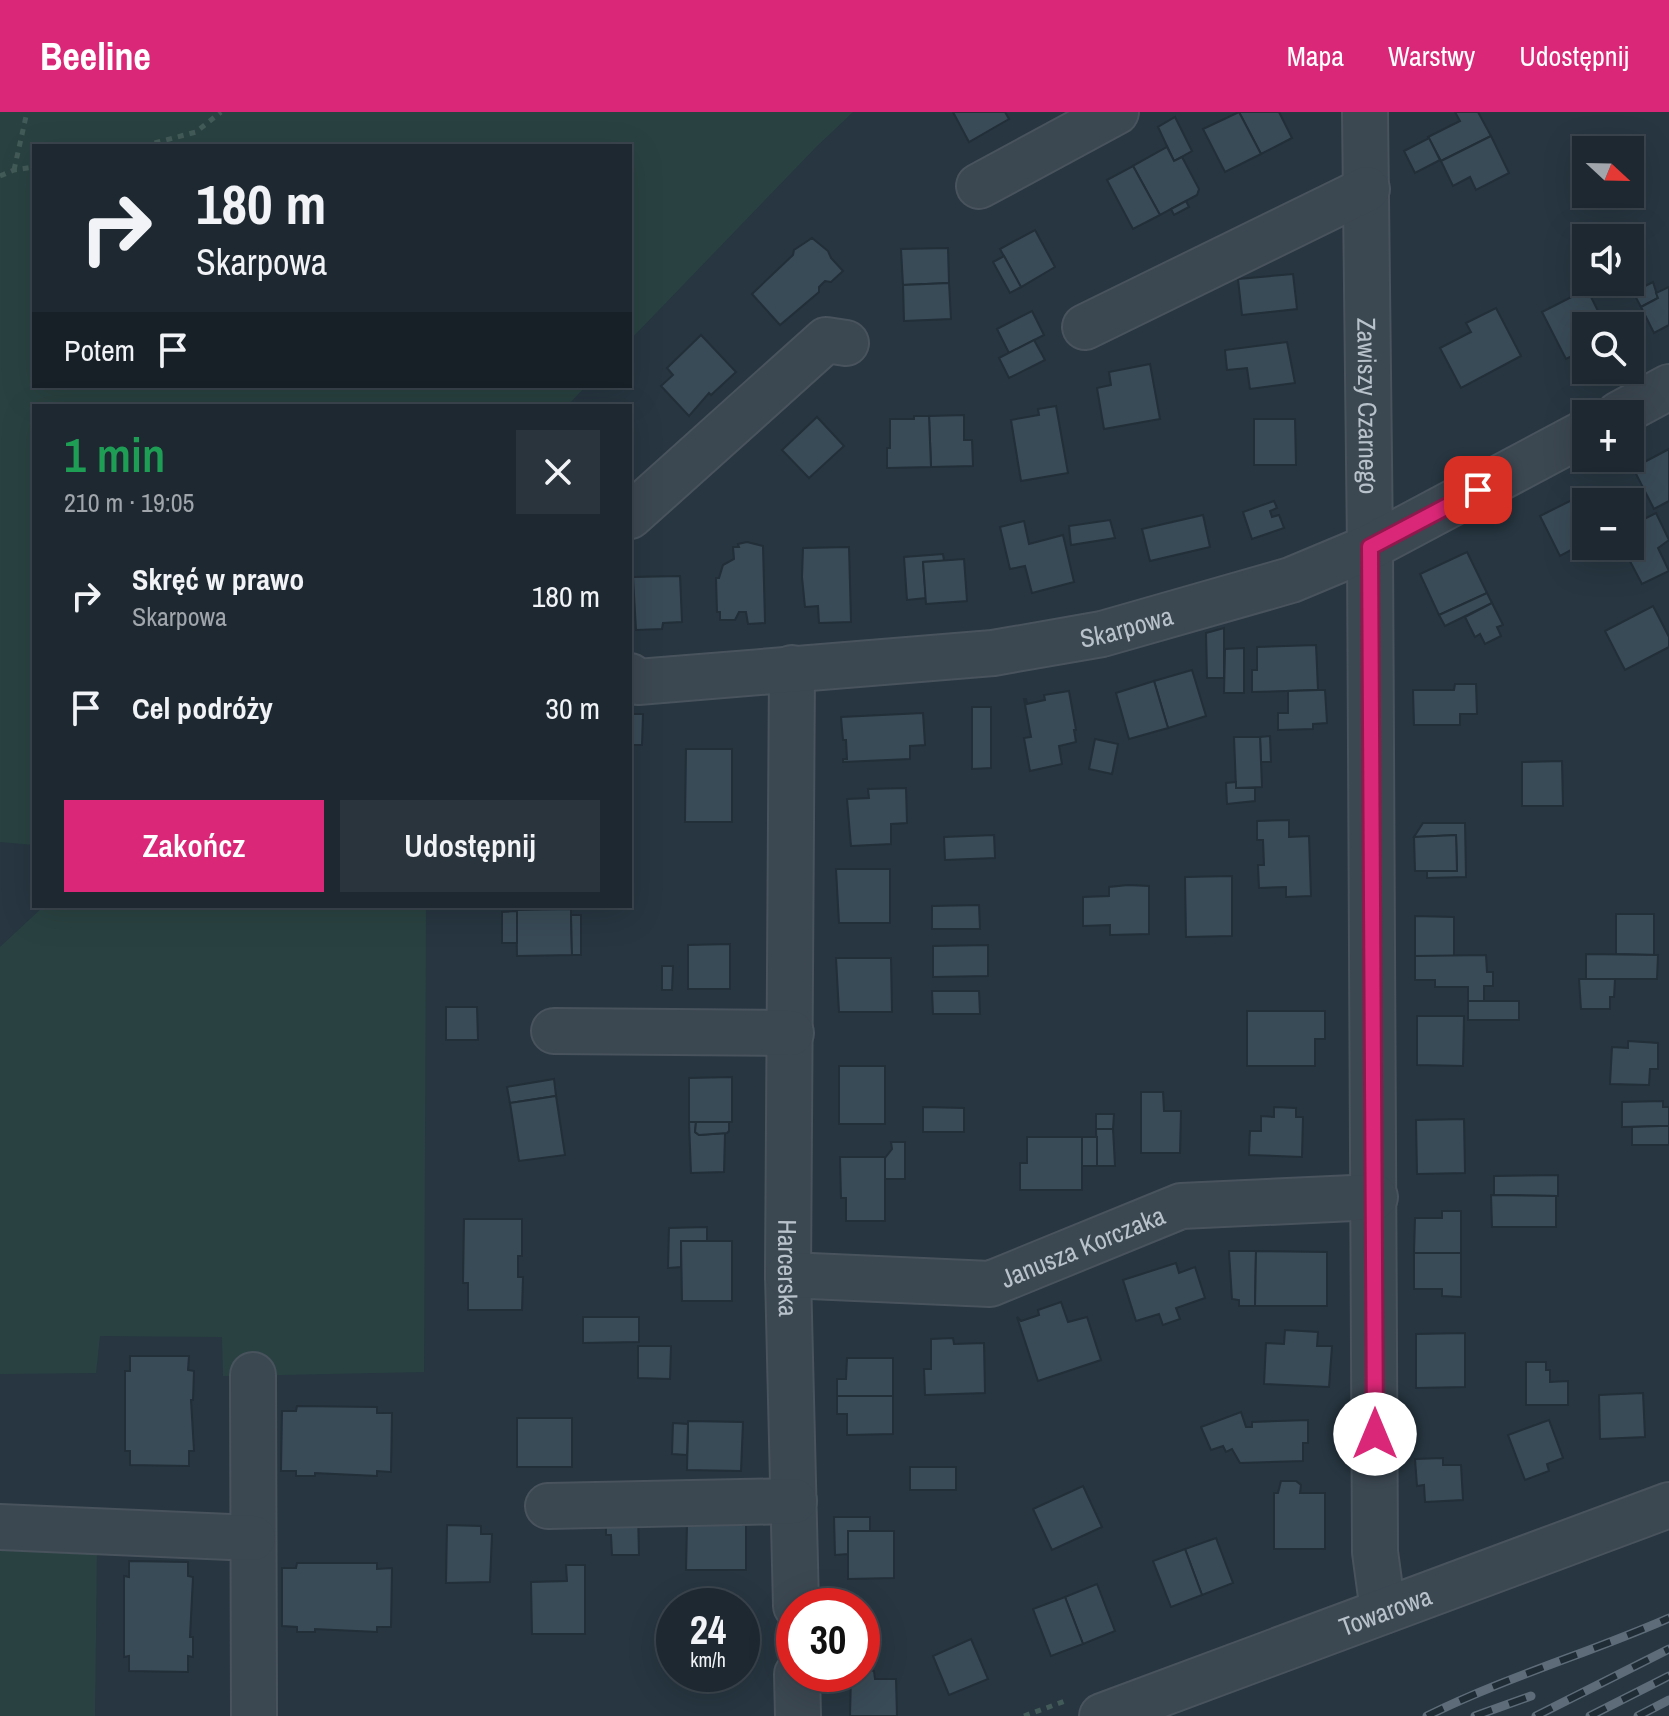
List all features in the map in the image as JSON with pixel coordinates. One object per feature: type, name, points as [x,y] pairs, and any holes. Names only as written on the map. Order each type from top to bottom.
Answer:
[{"type":"street","points":[[979,186],[1116,112]]},
{"type":"street","name":"Zawiszy Czarnego","points":[[1365,112],[1375,1197],[1375,1552],[1383,1611]]},
{"type":"street","points":[[1085,327],[1367,189]]},
{"type":"street","points":[[632,514],[826,340],[846,343]]},
{"type":"street","points":[[1644,400],[1669,387]]},
{"type":"street","name":"Skarpowa","points":[[632,678],[638,682],[993,653],[1102,634],[1291,580],[1370,547],[1572,439]]},
{"type":"street","name":"Harcerska","points":[[792,668],[788,1275],[796,1588]]},
{"type":"street","points":[[554,1031],[791,1033]]},
{"type":"street","name":"Janusza Korczaka","points":[[788,1275],[990,1284],[1181,1206],[1375,1197]]},
{"type":"street","points":[[253,1375],[254,1716]]},
{"type":"street","points":[[548,1506],[794,1501]]},
{"type":"street","name":"Towarowa","points":[[1102,1716],[1669,1505]]},
{"type":"street","points":[[0,1527],[253,1538]]},
{"type":"street","points":[[797,1692],[798,1716]]},
{"type":"path","points":[[14,170],[27,112]]},
{"type":"path","points":[[151,144],[196,132],[221,112]]},
{"type":"path","points":[[0,176],[32,167]]},
{"type":"green space","points":[[0,112],[853,112],[632,338],[632,144],[32,144],[32,388],[584,388],[569,404],[32,404],[32,845],[0,842]]},
{"type":"green space","points":[[42,908],[426,908],[424,1372],[223,1376],[222,1337],[100,1336],[96,1373],[0,1374],[0,947]]},
{"type":"green space","points":[[0,1543],[97,1543],[95,1716],[0,1716]]},
{"type":"building","points":[[953,112],[1005,112],[1009,119],[969,142]]},
{"type":"building","points":[[1239,112],[1279,112],[1292,138],[1261,154]]},
{"type":"building","points":[[1239,112],[1261,154],[1225,172],[1203,129]]},
{"type":"building","points":[[1455,112],[1478,112],[1491,136],[1441,161],[1428,137],[1460,121]]},
{"type":"building","points":[[1175,117],[1192,151],[1174,161],[1158,127]]},
{"type":"building","points":[[1491,136],[1509,173],[1476,190],[1470,177],[1453,186],[1441,161]]},
{"type":"building","points":[[1429,138],[1440,160],[1415,173],[1404,151]]},
{"type":"building","points":[[1167,147],[1174,161],[1182,157],[1199,189],[1197,195],[1160,215],[1133,166]]},
{"type":"building","points":[[1133,166],[1160,215],[1133,229],[1107,180]]},
{"type":"building","points":[[1186,201],[1189,207],[1174,215],[1171,209]]},
{"type":"building","points":[[1035,230],[1055,267],[1021,287],[1000,249]]},
{"type":"building","points":[[812,238],[828,251],[843,271],[831,282],[825,281],[819,292],[780,325],[752,294],[793,255],[794,250]]},
{"type":"building","points":[[948,248],[949,283],[903,285],[901,249]]},
{"type":"building","points":[[1004,256],[1021,287],[1010,293],[993,262]]},
{"type":"building","points":[[1293,274],[1297,309],[1242,315],[1238,279]]},
{"type":"building","points":[[1653,282],[1658,298],[1641,307],[1635,296],[1644,296],[1644,286]]},
{"type":"building","points":[[949,283],[951,319],[904,321],[903,285]]},
{"type":"building","points":[[1669,287],[1669,325],[1654,333],[1641,307],[1658,298],[1656,293]]},
{"type":"building","points":[[1573,296],[1590,296],[1598,312],[1572,312],[1572,356],[1566,359],[1542,312]]},
{"type":"building","points":[[1496,308],[1521,356],[1461,388],[1440,348],[1471,332],[1466,323]]},
{"type":"building","points":[[1032,311],[1044,335],[1009,353],[997,329]]},
{"type":"building","points":[[701,335],[736,372],[711,395],[709,393],[689,416],[661,386],[673,375],[667,368]]},
{"type":"building","points":[[1034,340],[1045,360],[1009,378],[999,358]]},
{"type":"building","points":[[1287,342],[1295,383],[1250,389],[1247,368],[1227,370],[1225,350]]},
{"type":"building","points":[[1150,364],[1160,419],[1104,429],[1097,388],[1111,385],[1109,372]]},
{"type":"building","points":[[1056,406],[1068,473],[1021,481],[1011,420],[1039,415],[1038,409]]},
{"type":"building","points":[[964,415],[964,440],[972,440],[973,466],[931,467],[929,416]]},
{"type":"building","points":[[914,416],[929,416],[931,467],[887,468],[890,419],[914,419]]},
{"type":"building","points":[[817,417],[844,446],[809,478],[782,450]]},
{"type":"building","points":[[1254,419],[1295,419],[1296,465],[1254,465]]},
{"type":"building","points":[[1669,449],[1669,501],[1654,509],[1635,472],[1644,472],[1644,462]]},
{"type":"building","points":[[1572,500],[1572,550],[1560,556],[1540,516]]},
{"type":"building","points":[[1274,501],[1277,508],[1270,511],[1272,517],[1279,515],[1284,528],[1252,539],[1243,512]]},
{"type":"building","points":[[1656,513],[1669,540],[1658,548],[1669,571],[1642,584],[1629,560],[1644,560],[1644,519]]},
{"type":"building","points":[[1203,515],[1210,547],[1150,561],[1142,529]]},
{"type":"building","points":[[1110,520],[1115,538],[1071,545],[1069,526]]},
{"type":"building","points":[[1024,521],[1029,544],[1063,535],[1074,582],[1032,593],[1025,566],[1010,569],[1000,527]]},
{"type":"building","points":[[747,542],[763,546],[765,623],[748,624],[746,612],[739,612],[735,620],[720,620],[720,612],[717,612],[716,578],[719,578],[723,565],[734,559],[733,547]]},
{"type":"building","points":[[849,547],[851,622],[819,623],[818,606],[805,607],[803,548]]},
{"type":"building","points":[[1467,552],[1487,593],[1439,615],[1420,574]]},
{"type":"building","points":[[943,554],[944,561],[923,562],[926,598],[907,600],[904,557]]},
{"type":"building","points":[[964,559],[967,601],[926,604],[923,562]]},
{"type":"building","points":[[680,576],[682,622],[663,623],[662,629],[636,630],[633,577]]},
{"type":"building","points":[[1487,593],[1492,603],[1445,626],[1439,615]]},
{"type":"building","points":[[1492,603],[1503,625],[1497,627],[1501,636],[1485,644],[1480,634],[1475,637],[1465,617]]},
{"type":"building","points":[[1653,606],[1669,637],[1669,647],[1625,670],[1605,631]]},
{"type":"building","points":[[1224,628],[1224,678],[1207,678],[1206,633]]},
{"type":"building","points":[[1316,645],[1318,690],[1252,692],[1252,670],[1257,670],[1257,647]]},
{"type":"building","points":[[1244,648],[1244,693],[1224,693],[1225,649]]},
{"type":"building","points":[[1192,670],[1206,716],[1168,728],[1154,681]]},
{"type":"building","points":[[1154,681],[1168,728],[1129,739],[1116,693]]},
{"type":"building","points":[[1455,684],[1476,684],[1477,714],[1460,714],[1460,725],[1414,725],[1413,690],[1454,690]]},
{"type":"building","points":[[1325,690],[1327,723],[1313,724],[1313,729],[1278,730],[1278,713],[1288,713],[1288,691]]},
{"type":"building","points":[[1069,691],[1076,742],[1059,746],[1062,764],[1030,771],[1024,738],[1031,737],[1024,699],[1027,704],[1045,700],[1044,695]]},
{"type":"building","points":[[972,707],[991,707],[991,768],[972,769]]},
{"type":"building","points":[[923,713],[925,745],[910,746],[910,759],[843,762],[847,759],[841,717]]},
{"type":"building","points":[[632,714],[643,714],[642,745],[632,745]]},
{"type":"building","points":[[1270,736],[1271,762],[1261,762],[1260,737]]},
{"type":"building","points":[[1234,737],[1260,737],[1262,787],[1236,788]]},
{"type":"building","points":[[1095,739],[1118,744],[1112,774],[1089,769]]},
{"type":"building","points":[[686,749],[732,749],[732,822],[685,822]]},
{"type":"building","points":[[1562,761],[1563,806],[1522,806],[1522,762]]},
{"type":"building","points":[[1236,782],[1236,788],[1255,788],[1255,801],[1227,804],[1226,783]]},
{"type":"building","points":[[906,788],[907,823],[891,824],[891,844],[851,846],[847,799],[869,798],[868,789]]},
{"type":"building","points":[[1289,820],[1289,837],[1309,836],[1311,896],[1286,897],[1286,887],[1259,888],[1258,865],[1264,865],[1263,840],[1257,840],[1257,821]]},
{"type":"building","points":[[1423,823],[1465,823],[1466,877],[1427,878],[1427,871],[1457,871],[1456,835],[1414,837]]},
{"type":"building","points":[[994,835],[995,858],[945,860],[944,837]]},
{"type":"building","points":[[1456,835],[1457,871],[1415,871],[1414,837]]},
{"type":"building","points":[[836,869],[890,869],[890,923],[839,923]]},
{"type":"building","points":[[1232,876],[1232,936],[1186,937],[1185,877]]},
{"type":"building","points":[[1149,886],[1149,934],[1110,935],[1110,925],[1083,926],[1083,897],[1109,896],[1109,887]]},
{"type":"building","points":[[979,905],[980,929],[932,929],[932,906]]},
{"type":"building","points":[[571,909],[572,955],[517,956],[516,910]]},
{"type":"building","points":[[517,911],[517,943],[502,943],[502,912]]},
{"type":"building","points":[[1616,914],[1654,914],[1654,955],[1616,954]]},
{"type":"building","points":[[571,915],[581,915],[581,955],[572,955]]},
{"type":"building","points":[[1415,916],[1454,917],[1454,956],[1415,956]]},
{"type":"building","points":[[730,944],[730,989],[688,989],[688,945]]},
{"type":"building","points":[[988,945],[988,976],[933,977],[933,946]]},
{"type":"building","points":[[1586,954],[1658,955],[1657,979],[1586,979]]},
{"type":"building","points":[[1486,955],[1487,972],[1493,972],[1493,986],[1484,986],[1484,1001],[1468,1001],[1468,987],[1435,987],[1435,980],[1415,980],[1415,956]]},
{"type":"building","points":[[836,958],[891,958],[892,1012],[839,1012]]},
{"type":"building","points":[[662,966],[673,966],[672,990],[662,990]]},
{"type":"building","points":[[1579,979],[1615,979],[1610,1009],[1581,1009]]},
{"type":"building","points":[[932,991],[979,991],[980,1014],[933,1014]]},
{"type":"building","points":[[1468,1001],[1519,1001],[1519,1020],[1468,1020]]},
{"type":"building","points":[[446,1007],[477,1007],[478,1040],[446,1040]]},
{"type":"building","points":[[1247,1011],[1325,1011],[1325,1039],[1315,1039],[1315,1066],[1247,1066]]},
{"type":"building","points":[[1417,1016],[1464,1016],[1463,1066],[1417,1065]]},
{"type":"building","points":[[1628,1041],[1658,1043],[1658,1069],[1650,1069],[1649,1085],[1610,1084],[1612,1047],[1628,1048]]},
{"type":"building","points":[[839,1066],[885,1066],[885,1124],[839,1124]]},
{"type":"building","points":[[732,1077],[732,1122],[689,1122],[689,1078]]},
{"type":"building","points":[[554,1079],[556,1096],[510,1103],[507,1087]]},
{"type":"building","points":[[1141,1092],[1163,1092],[1164,1111],[1181,1111],[1180,1153],[1141,1153]]},
{"type":"building","points":[[556,1096],[565,1155],[519,1161],[510,1103]]},
{"type":"building","points":[[1663,1101],[1663,1107],[1669,1107],[1669,1126],[1622,1127],[1622,1102]]},
{"type":"building","points":[[923,1107],[964,1108],[964,1132],[923,1132]]},
{"type":"building","points":[[1274,1107],[1296,1108],[1296,1117],[1303,1117],[1302,1157],[1249,1155],[1250,1131],[1261,1131],[1261,1116],[1274,1117]]},
{"type":"building","points":[[1096,1114],[1114,1114],[1113,1129],[1096,1129]]},
{"type":"building","points":[[1464,1119],[1465,1173],[1417,1174],[1416,1120]]},
{"type":"building","points":[[689,1122],[696,1122],[695,1132],[699,1135],[725,1133],[724,1172],[691,1173]]},
{"type":"building","points":[[696,1122],[729,1122],[729,1131],[699,1135],[695,1132]]},
{"type":"building","points":[[1669,1126],[1669,1145],[1632,1145],[1632,1127]]},
{"type":"building","points":[[1096,1129],[1113,1129],[1115,1166],[1097,1166]]},
{"type":"building","points":[[1027,1137],[1082,1137],[1082,1190],[1020,1190],[1020,1163],[1027,1163]]},
{"type":"building","points":[[1082,1137],[1097,1137],[1097,1166],[1082,1166]]},
{"type":"building","points":[[891,1142],[905,1142],[905,1179],[885,1179],[885,1158],[892,1149]]},
{"type":"building","points":[[840,1157],[885,1157],[885,1221],[846,1221],[846,1198],[841,1198]]},
{"type":"building","points":[[1558,1175],[1558,1196],[1494,1195],[1494,1176]]},
{"type":"building","points":[[1491,1195],[1556,1196],[1556,1227],[1492,1227]]},
{"type":"building","points":[[1442,1211],[1461,1211],[1461,1253],[1414,1253],[1415,1218],[1442,1218]]},
{"type":"building","points":[[464,1219],[522,1219],[522,1256],[518,1256],[518,1277],[523,1277],[522,1310],[468,1310],[468,1283],[463,1283]]},
{"type":"building","points":[[707,1227],[707,1241],[681,1241],[681,1267],[668,1268],[669,1228]]},
{"type":"building","points":[[681,1241],[732,1241],[732,1301],[682,1301]]},
{"type":"building","points":[[1229,1251],[1256,1251],[1255,1306],[1239,1306],[1239,1300],[1232,1299]]},
{"type":"building","points":[[1256,1251],[1327,1252],[1327,1306],[1255,1306]]},
{"type":"building","points":[[1414,1253],[1461,1253],[1461,1297],[1442,1296],[1442,1289],[1414,1289]]},
{"type":"building","points":[[1176,1263],[1179,1273],[1195,1267],[1205,1298],[1176,1308],[1180,1319],[1163,1325],[1159,1314],[1136,1321],[1123,1280]]},
{"type":"building","points":[[1061,1302],[1068,1322],[1087,1317],[1101,1360],[1038,1381],[1017,1317],[1021,1321],[1039,1315],[1038,1310]]},
{"type":"building","points":[[583,1317],[639,1317],[639,1342],[583,1343]]},
{"type":"building","points":[[1285,1330],[1318,1332],[1317,1346],[1332,1346],[1329,1387],[1264,1384],[1266,1343],[1284,1344]]},
{"type":"building","points":[[1465,1333],[1465,1387],[1416,1388],[1416,1334]]},
{"type":"building","points":[[953,1338],[954,1344],[984,1343],[985,1393],[925,1395],[924,1369],[931,1369],[931,1339]]},
{"type":"building","points":[[638,1346],[671,1346],[670,1379],[638,1378]]},
{"type":"building","points":[[130,1356],[189,1356],[188,1370],[194,1371],[191,1400],[194,1451],[189,1451],[189,1466],[130,1465],[130,1451],[125,1451],[125,1371],[130,1371]]},
{"type":"building","points":[[847,1358],[893,1358],[893,1396],[837,1396],[837,1379],[846,1379]]},
{"type":"building","points":[[1526,1362],[1546,1362],[1550,1382],[1568,1381],[1568,1405],[1526,1405]]},
{"type":"building","points":[[1643,1393],[1645,1437],[1600,1439],[1599,1395]]},
{"type":"building","points":[[837,1396],[893,1396],[893,1434],[847,1435],[847,1414],[837,1414]]},
{"type":"building","points":[[297,1406],[377,1407],[377,1413],[392,1413],[391,1472],[377,1471],[377,1476],[315,1473],[315,1476],[296,1476],[296,1471],[281,1471],[282,1411],[296,1411]]},
{"type":"building","points":[[1241,1412],[1246,1427],[1252,1427],[1252,1422],[1308,1420],[1308,1443],[1303,1443],[1303,1461],[1240,1463],[1232,1449],[1226,1452],[1223,1446],[1211,1450],[1201,1427]]},
{"type":"building","points":[[517,1418],[572,1418],[572,1467],[517,1467]]},
{"type":"building","points":[[1549,1420],[1563,1458],[1547,1464],[1549,1471],[1525,1480],[1508,1435]]},
{"type":"building","points":[[688,1421],[743,1422],[741,1471],[687,1470]]},
{"type":"building","points":[[673,1423],[688,1424],[687,1455],[672,1454]]},
{"type":"building","points":[[1443,1458],[1443,1465],[1461,1465],[1463,1500],[1425,1502],[1424,1485],[1417,1486],[1415,1459]]},
{"type":"building","points":[[910,1467],[956,1467],[956,1490],[910,1490]]},
{"type":"building","points":[[1281,1481],[1296,1481],[1301,1485],[1300,1493],[1325,1493],[1325,1549],[1274,1549],[1274,1493],[1278,1493]]},
{"type":"building","points":[[1083,1486],[1102,1527],[1052,1550],[1033,1509]]},
{"type":"building","points":[[638,1514],[639,1555],[612,1555],[611,1535],[606,1535],[606,1515]]},
{"type":"building","points":[[834,1517],[870,1517],[870,1531],[848,1531],[848,1554],[835,1555]]},
{"type":"building","points":[[447,1525],[481,1526],[481,1534],[492,1534],[490,1582],[446,1583]]},
{"type":"building","points":[[687,1525],[746,1525],[746,1570],[686,1570]]},
{"type":"building","points":[[848,1531],[894,1531],[894,1578],[848,1579]]},
{"type":"building","points":[[1216,1538],[1233,1583],[1202,1595],[1185,1549]]},
{"type":"building","points":[[1185,1549],[1202,1595],[1171,1607],[1153,1561]]},
{"type":"building","points":[[129,1561],[188,1562],[188,1576],[193,1577],[190,1637],[193,1637],[193,1657],[188,1656],[188,1672],[129,1671],[129,1656],[124,1657],[124,1576],[129,1577]]},
{"type":"building","points":[[297,1563],[377,1563],[377,1569],[392,1568],[391,1627],[377,1627],[377,1632],[315,1629],[315,1632],[297,1632],[297,1627],[282,1626],[282,1568],[296,1568]]},
{"type":"building","points":[[566,1565],[585,1565],[585,1634],[532,1634],[531,1582],[567,1581]]},
{"type":"building","points":[[1097,1584],[1115,1631],[1083,1644],[1065,1597]]},
{"type":"building","points":[[1065,1597],[1083,1644],[1051,1656],[1033,1609]]},
{"type":"building","points":[[971,1639],[988,1679],[949,1695],[933,1656]]},
{"type":"building","points":[[880,1679],[896,1679],[897,1716],[850,1716],[851,1692],[880,1692]]},
{"type":"railway","points":[[1427,1716],[1487,1689],[1669,1618]]},
{"type":"railway","points":[[1536,1716],[1669,1649]]},
{"type":"railway","points":[[1590,1716],[1669,1676]]},
{"type":"railway","points":[[1475,1716],[1531,1696]]},
{"type":"railway","points":[[1638,1716],[1669,1700]]},
{"type":"route","points":[[1375,1434],[1370,547],[1478,490]]}]
